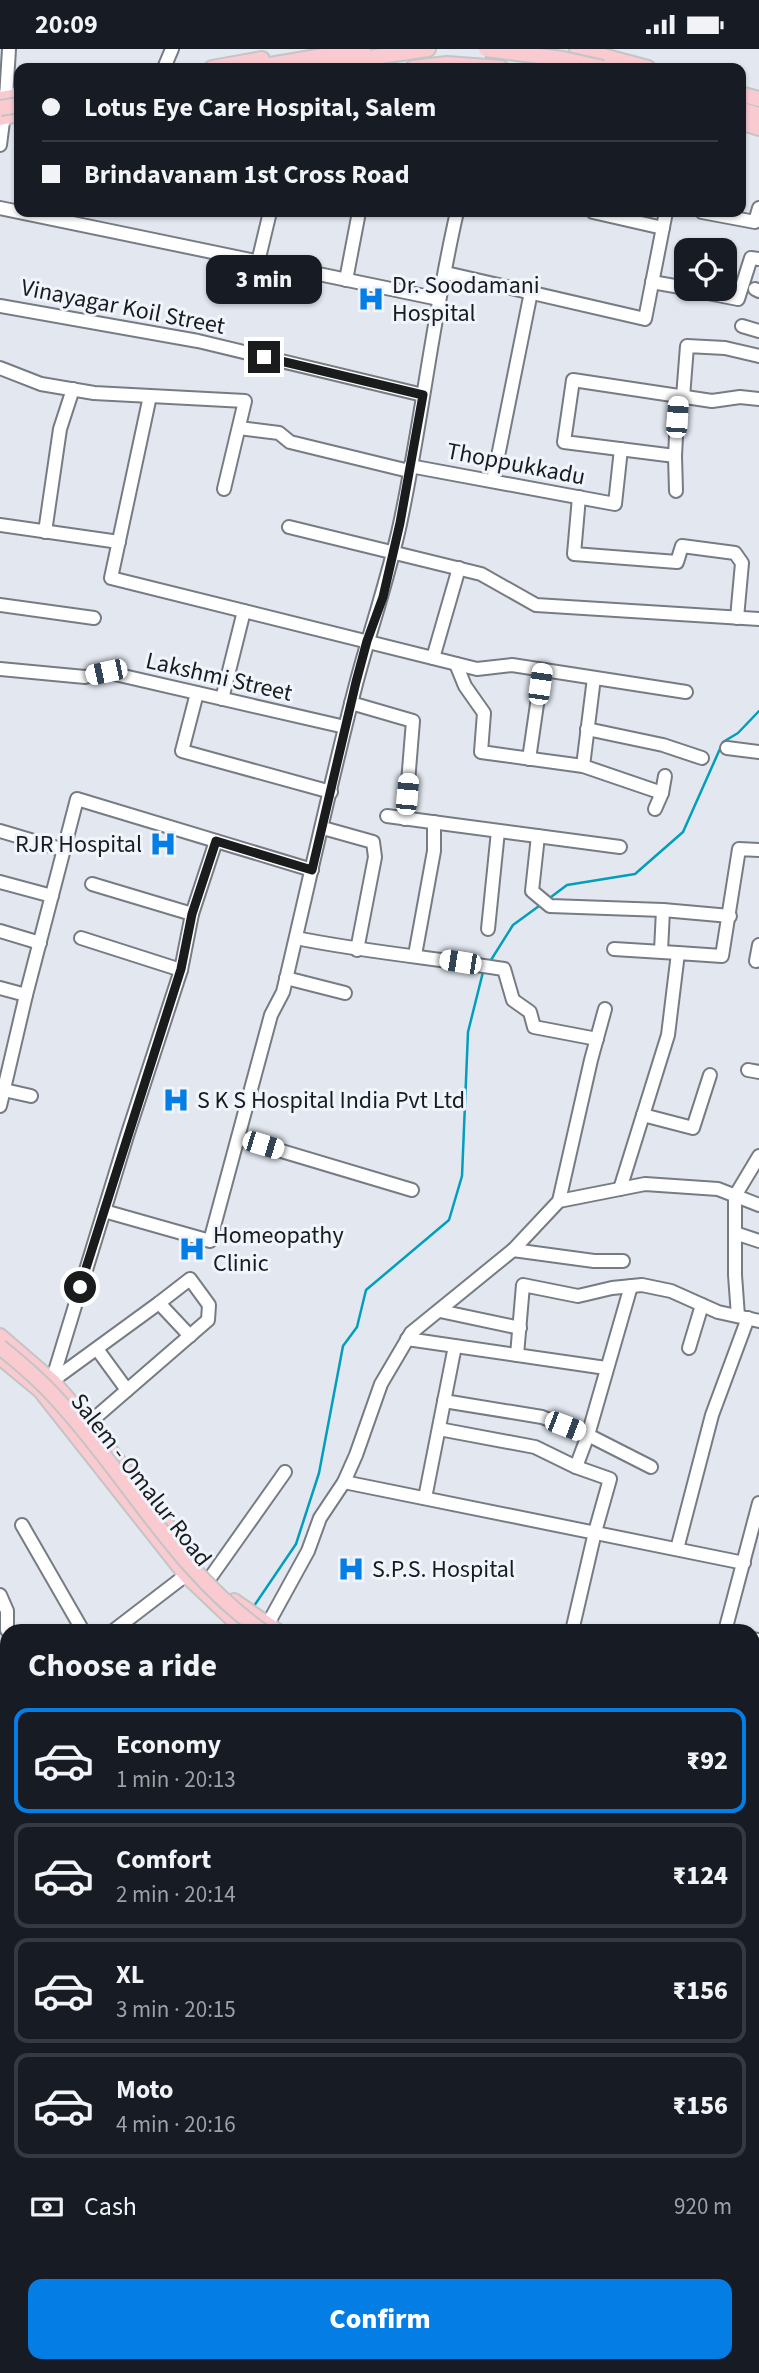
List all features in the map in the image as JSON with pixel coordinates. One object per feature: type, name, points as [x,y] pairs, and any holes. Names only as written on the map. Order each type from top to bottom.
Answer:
[{"type":"main road","points":[[241,63],[322,49]]},
{"type":"main road","points":[[281,63],[363,49]]},
{"type":"main road","points":[[334,63],[428,49]]},
{"type":"main road","points":[[486,49],[563,59],[605,58]]},
{"type":"main road","points":[[540,49],[599,63]]},
{"type":"main road","points":[[576,49],[626,63]]},
{"type":"main road","points":[[0,1336],[46,1385],[89,1423],[210,1578],[262,1624]]},
{"type":"main road","points":[[0,1347],[57,1398],[210,1590],[240,1616],[257,1624]]},
{"type":"main road","name":"Salem - Omalur Road","points":[[0,1357],[46,1385],[186,1575],[238,1624]]},
{"type":"street","points":[[0,145],[7,106],[9,49]]},
{"type":"street","points":[[728,217],[755,222],[759,208]]},
{"type":"street","points":[[43,217],[439,299]]},
{"type":"street","points":[[258,262],[269,217]]},
{"type":"street","points":[[346,280],[358,217]]},
{"type":"street","points":[[104,1212],[210,1241],[271,1015],[286,978],[351,703],[394,553],[456,217]]},
{"type":"street","points":[[615,217],[663,228]]},
{"type":"street","points":[[446,273],[645,319],[665,217]]},
{"type":"street","points":[[737,299],[751,257],[759,260]]},
{"type":"street","points":[[652,282],[674,286]]},
{"type":"street","points":[[493,481],[531,292]]},
{"type":"street","name":"Vinayagar Koil Street","points":[[0,306],[198,341],[423,395]]},
{"type":"street","points":[[742,326],[759,331]]},
{"type":"street","points":[[676,491],[675,456],[687,346],[725,348],[759,356]]},
{"type":"street","points":[[0,367],[41,384],[73,389],[245,401],[224,489]]},
{"type":"street","points":[[675,456],[564,442],[573,380],[712,401],[740,397],[759,399]]},
{"type":"street","points":[[44,532],[60,429],[73,389]]},
{"type":"street","points":[[150,396],[111,578],[477,670],[512,665],[686,692]]},
{"type":"street","name":"Thoppukkadu","points":[[239,428],[279,433],[290,442],[410,469],[493,481],[615,504],[621,449]]},
{"type":"street","points":[[579,497],[574,554],[677,562],[682,546],[735,552],[742,563],[737,618]]},
{"type":"street","points":[[0,525],[119,542]]},
{"type":"street","points":[[289,527],[481,574],[536,605],[759,619]]},
{"type":"street","points":[[433,658],[459,568]]},
{"type":"street","points":[[0,605],[94,618]]},
{"type":"street","points":[[222,699],[244,611]]},
{"type":"street","points":[[456,664],[466,686],[484,713],[481,753],[583,766],[662,793]]},
{"type":"street","name":"Lakshmi Street","points":[[0,669],[85,677],[106,672],[345,727]]},
{"type":"street","points":[[529,759],[542,670]]},
{"type":"street","points":[[583,766],[594,678]]},
{"type":"street","points":[[197,693],[182,751],[331,792]]},
{"type":"street","points":[[351,703],[413,721],[405,818]]},
{"type":"street","points":[[587,729],[663,745],[702,758]]},
{"type":"street","points":[[727,748],[759,753]]},
{"type":"street","points":[[655,809],[665,776]]},
{"type":"street","points":[[0,1105],[77,799],[312,870]]},
{"type":"street","points":[[387,816],[620,846]]},
{"type":"street","points":[[415,955],[433,851],[434,822]]},
{"type":"street","points":[[323,828],[373,842],[375,857],[357,950]]},
{"type":"street","points":[[0,831],[64,850]]},
{"type":"street","points":[[488,929],[498,831]]},
{"type":"street","points":[[538,836],[532,891],[550,906],[663,910],[730,916]]},
{"type":"street","points":[[46,1385],[181,969],[192,914],[216,841]]},
{"type":"street","points":[[614,949],[722,956],[739,849],[759,850]]},
{"type":"street","points":[[0,882],[52,896]]},
{"type":"street","points":[[92,884],[192,914]]},
{"type":"street","points":[[661,951],[663,910]]},
{"type":"street","points":[[0,931],[40,943]]},
{"type":"street","points":[[81,938],[181,969]]},
{"type":"street","points":[[296,938],[357,950],[415,955],[504,969],[513,1000],[530,1012],[534,1027],[597,1039]]},
{"type":"street","points":[[756,961],[759,946]]},
{"type":"street","points":[[620,1189],[668,1035],[678,953]]},
{"type":"street","points":[[286,978],[345,993]]},
{"type":"street","points":[[0,988],[26,995]]},
{"type":"street","points":[[270,1624],[308,1551],[320,1518],[344,1482],[381,1384],[411,1333],[513,1250],[559,1201],[605,1009]]},
{"type":"street","points":[[643,1115],[693,1128],[710,1075]]},
{"type":"street","points":[[2,1090],[31,1096]]},
{"type":"street","points":[[238,1138],[412,1190]]},
{"type":"street","points":[[677,1549],[712,1415],[748,1318],[735,1275],[736,1196],[759,1156]]},
{"type":"street","points":[[559,1201],[645,1184],[718,1189],[759,1205]]},
{"type":"street","points":[[736,1233],[759,1241]]},
{"type":"street","points":[[513,1250],[594,1261],[623,1261]]},
{"type":"street","points":[[46,1385],[190,1279],[209,1305],[208,1320],[89,1423]]},
{"type":"street","points":[[517,1355],[523,1285],[578,1296],[642,1285],[671,1291],[718,1312],[748,1318]]},
{"type":"street","points":[[576,1467],[588,1435],[631,1286]]},
{"type":"street","points":[[159,1303],[190,1336]]},
{"type":"street","points":[[689,1348],[702,1305]]},
{"type":"street","points":[[440,1311],[520,1328]]},
{"type":"street","points":[[407,1339],[606,1368]]},
{"type":"street","points":[[425,1498],[455,1346]]},
{"type":"street","points":[[97,1349],[127,1390]]},
{"type":"street","points":[[444,1401],[542,1417],[588,1435],[651,1467]]},
{"type":"street","points":[[439,1429],[535,1447],[576,1467],[610,1479],[574,1624]]},
{"type":"street","points":[[210,1578],[285,1472]]},
{"type":"street","points":[[344,1482],[744,1563]]},
{"type":"street","points":[[727,1624],[758,1508]]},
{"type":"street","points":[[22,1525],[79,1624]]},
{"type":"street","points":[[125,1624],[186,1575]]},
{"type":"street","points":[[0,1595],[7,1611],[8,1624]]},
{"type":"waterway","points":[[551,897],[567,885],[635,874],[683,832],[723,742],[738,733],[759,711]]},
{"type":"waterway","points":[[491,960],[513,925],[539,906]]},
{"type":"waterway","points":[[252,1609],[296,1544],[319,1473],[343,1346],[357,1327],[366,1290],[449,1220],[462,1176],[468,1032],[483,972]]},
{"type":"place","name":"Dr. Soodamani Hospital","points":[[371,299]]},
{"type":"place","name":"RJR Hospital","points":[[163,844]]},
{"type":"place","name":"S K S Hospital India Pvt Ltd","points":[[176,1100]]},
{"type":"place","name":"Homeopathy Clinic","points":[[192,1249]]},
{"type":"place","name":"S.P.S. Hospital","points":[[351,1569]]},
{"type":"route","points":[[80,1287],[181,969],[192,914],[216,841],[312,870],[356,682],[383,597],[400,523],[423,395],[264,357]]}]
